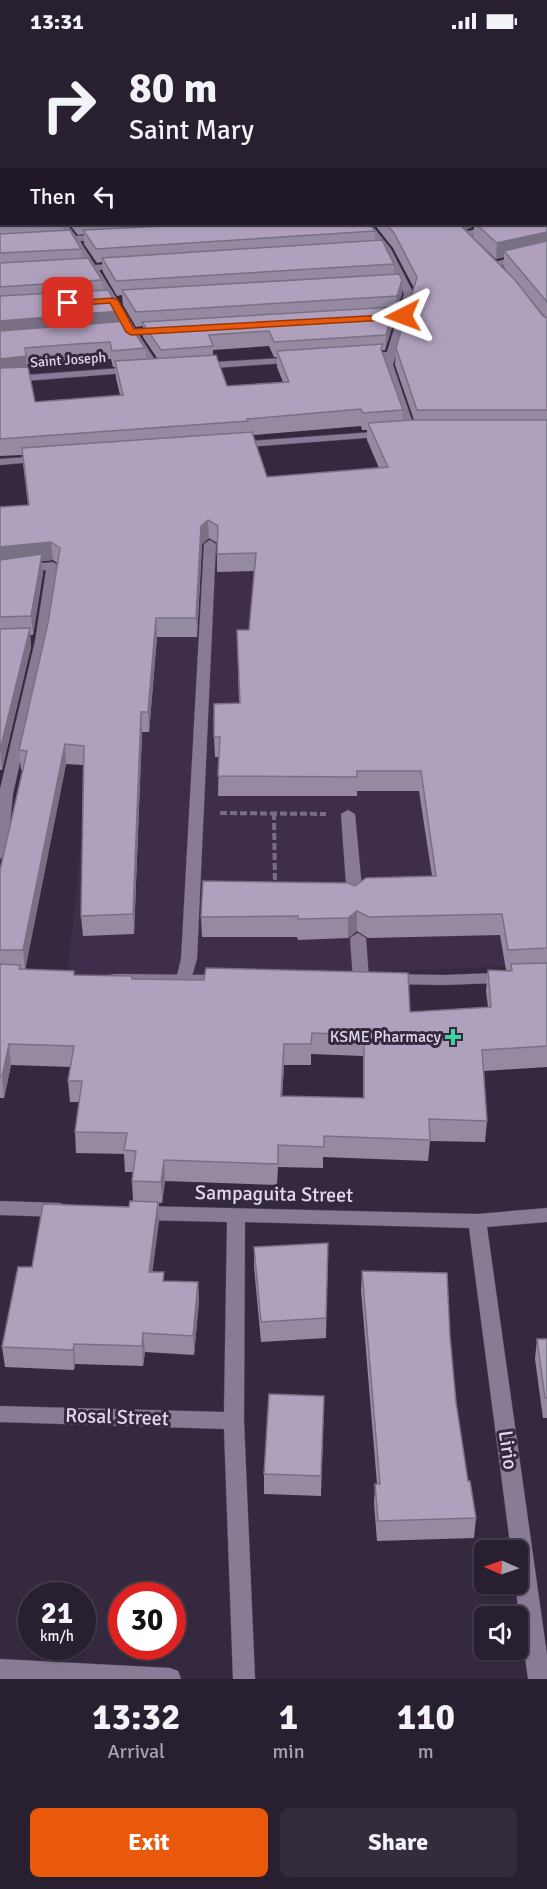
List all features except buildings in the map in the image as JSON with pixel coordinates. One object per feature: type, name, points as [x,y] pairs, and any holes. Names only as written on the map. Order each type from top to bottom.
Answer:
[{"type":"street","points":[[64,225],[94,267],[131,332],[156,369]]},
{"type":"street","points":[[223,446],[416,432],[388,365],[389,354],[409,294],[386,249],[368,225]]},
{"type":"street","points":[[501,273],[465,237],[466,234],[508,225]]},
{"type":"street","points":[[42,241],[110,237]]},
{"type":"street","points":[[374,250],[386,249]]},
{"type":"street","points":[[493,264],[547,251]]},
{"type":"street","points":[[58,270],[129,265]]},
{"type":"street","points":[[390,284],[402,283]]},
{"type":"street","points":[[102,301],[125,300]]},
{"type":"street","points":[[367,318],[403,316]]},
{"type":"street","points":[[107,334],[178,330]]},
{"type":"street","points":[[354,357],[389,354]]},
{"type":"street","points":[[191,367],[308,360]]},
{"type":"street","name":"Saint Joseph","points":[[0,380],[168,368]]},
{"type":"street","points":[[0,462],[59,458]]},
{"type":"street","points":[[184,979],[198,894],[196,812],[210,544]]},
{"type":"street","points":[[0,572],[53,566],[3,794],[0,854]]},
{"type":"street","points":[[348,814],[351,897]]},
{"type":"street","points":[[358,938],[361,979]]},
{"type":"street","points":[[339,979],[444,980],[547,976]]},
{"type":"street","points":[[102,980],[240,980]]},
{"type":"street","points":[[0,1208],[82,1211]]},
{"type":"street","name":"Sampaguita Street","points":[[118,1212],[477,1221],[547,1215]]},
{"type":"street","points":[[236,1216],[234,1421],[244,1679]]},
{"type":"street","name":"Lirio","points":[[477,1221],[539,1679]]},
{"type":"street","name":"Rosal Street","points":[[0,1414],[234,1421]]},
{"type":"street","points":[[0,1670],[170,1679]]},
{"type":"path","points":[[196,812],[348,814]]},
{"type":"path","points":[[274,813],[275,895]]},
{"type":"shaded area","points":[[455,474],[547,965],[184,979],[67,979],[118,500]]},
{"type":"place","name":"KSME Pharmacy","points":[[453,1037]]},
{"type":"route","points":[[68,303],[113,300],[131,332],[403,316]]}]
